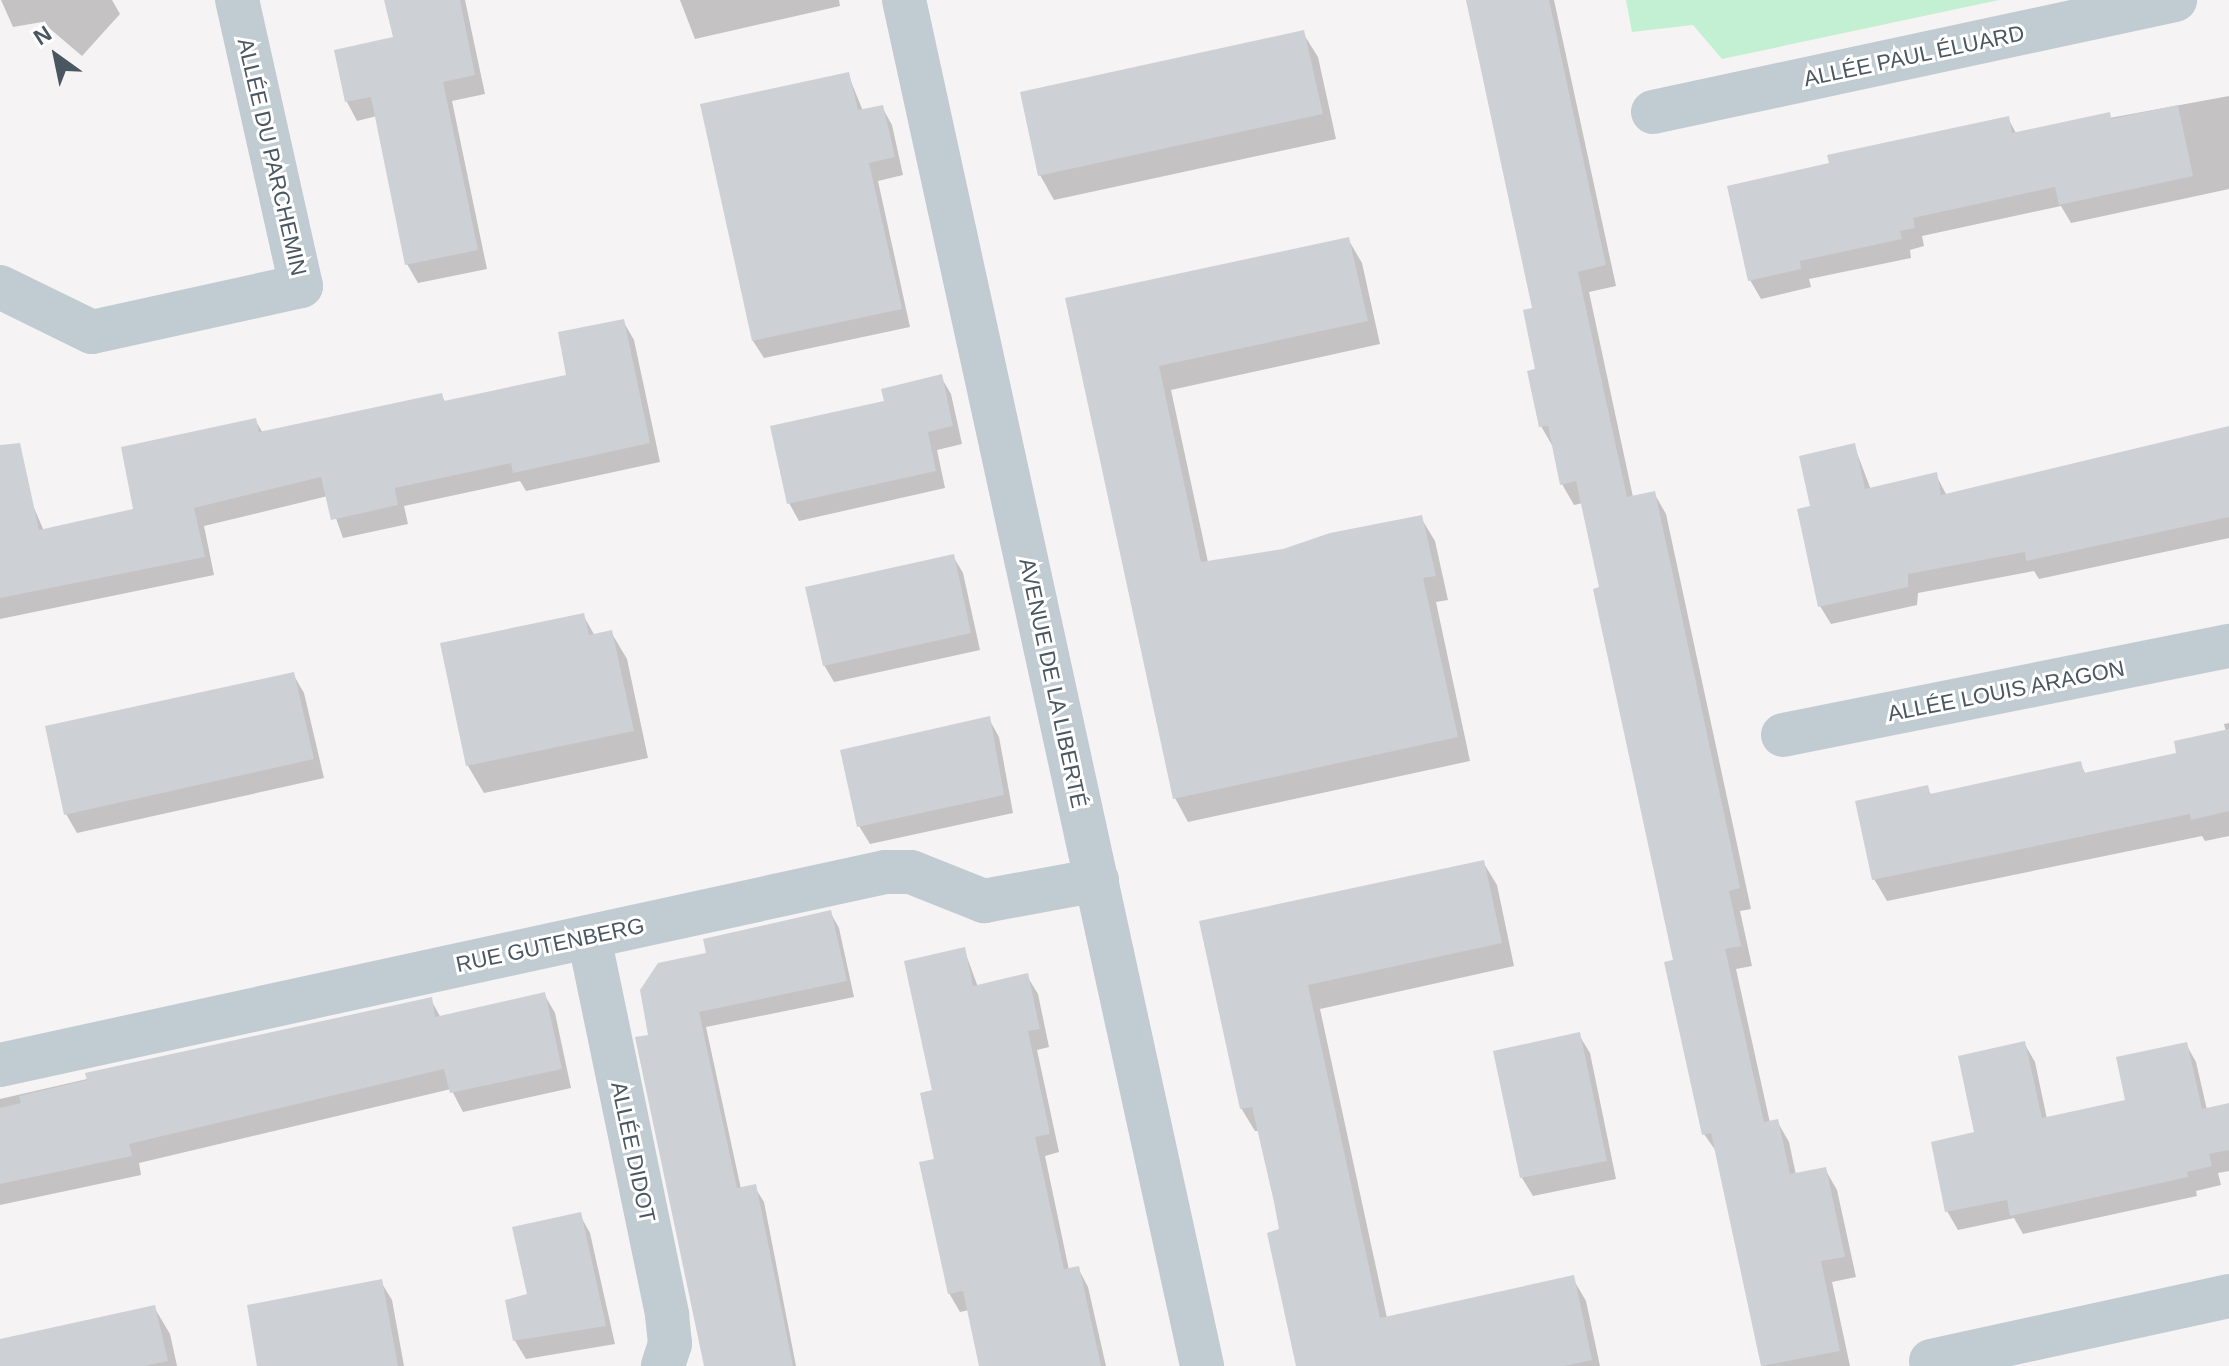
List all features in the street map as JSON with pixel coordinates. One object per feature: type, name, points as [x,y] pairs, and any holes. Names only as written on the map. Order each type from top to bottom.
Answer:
[{"type":"street","name":"ALLÉE DU PARCHEMIN","points":[[0,287],[92,332],[301,286],[237,0]]},
{"type":"street","name":"AVENUE DE LA LIBERTÉ","points":[[904,0],[1202,1366]]},
{"type":"street","name":"ALLÉE PAUL ÉLUARD","points":[[1653,112],[2175,0]]},
{"type":"street","name":"ALLÉE LOUIS ARAGON","points":[[1783,735],[2229,646]]},
{"type":"street","name":"RUE GUTENBERG","points":[[0,1065],[885,872],[911,872],[984,901],[1097,880]]},
{"type":"street","name":"ALLÉE DIDOT","points":[[589,937],[667,1315],[670,1344],[663,1366]]},
{"type":"street","points":[[1931,1361],[2229,1296]]},
{"type":"green space","points":[[1626,0],[1999,0],[1722,59],[1693,25],[1632,32]]},
{"type":"building","points":[[384,0],[460,0],[475,75],[443,82],[478,250],[405,265],[371,97],[345,102],[334,50],[393,37]]},
{"type":"building","points":[[1466,0],[1549,0],[1606,265],[1578,272],[1627,497],[1655,491],[1740,888],[1729,891],[1741,946],[1725,949],[1764,1122],[1778,1119],[1790,1174],[1826,1167],[1845,1257],[1821,1261],[1840,1351],[1761,1366],[1711,1133],[1702,1135],[1664,962],[1673,960],[1593,589],[1599,587],[1576,481],[1560,485],[1548,426],[1539,427],[1527,371],[1535,369],[1523,310],[1532,308]]},
{"type":"building","points":[[1304,30],[1323,114],[1038,176],[1020,92]]},
{"type":"building","points":[[849,72],[858,110],[883,105],[895,157],[869,163],[902,309],[752,341],[700,104]]},
{"type":"building","points":[[2178,105],[2193,176],[2059,205],[2055,187],[1913,218],[1915,228],[1900,231],[1902,239],[1800,261],[1801,269],[1748,281],[1727,186],[1829,163],[1827,155],[2009,116],[2012,133],[2110,112],[2111,119]]},
{"type":"building","points":[[1349,237],[1368,321],[1159,366],[1201,562],[1283,549],[1330,533],[1422,515],[1436,576],[1423,578],[1458,737],[1173,799],[1065,298]]},
{"type":"building","points":[[624,319],[650,443],[513,473],[511,463],[395,488],[398,505],[331,520],[321,477],[194,508],[205,557],[0,598],[0,445],[20,443],[39,530],[133,509],[121,447],[256,418],[259,432],[442,393],[444,401],[566,375],[558,332]]},
{"type":"building","points":[[942,374],[953,426],[928,432],[936,471],[787,504],[770,426],[884,401],[881,389]]},
{"type":"building","points":[[2229,426],[2229,517],[2026,561],[2025,552],[1908,574],[1908,587],[1818,607],[1797,509],[1810,506],[1799,456],[1855,443],[1865,489],[1937,472],[1941,495]]},
{"type":"building","points":[[954,554],[971,633],[823,666],[805,587]]},
{"type":"building","points":[[584,613],[589,635],[612,630],[634,731],[466,766],[440,643]]},
{"type":"building","points":[[294,672],[314,759],[64,815],[45,726]]},
{"type":"building","points":[[990,716],[1004,795],[857,827],[840,750]]},
{"type":"building","points":[[2229,729],[2229,811],[2191,820],[2190,814],[1872,880],[1855,801],[1928,785],[1930,794],[2081,761],[2084,773],[2176,753],[2174,741]]},
{"type":"building","points":[[1484,860],[1502,943],[1308,985],[1380,1318],[1574,1275],[1592,1360],[1564,1366],[1296,1366],[1267,1233],[1279,1229],[1274,1202],[1252,1107],[1240,1109],[1199,921]]},
{"type":"building","points":[[831,910],[847,981],[699,1012],[737,1188],[756,1184],[793,1366],[704,1366],[635,1037],[648,1035],[640,990],[658,963],[706,953],[703,939]]},
{"type":"building","points":[[965,947],[973,986],[1028,973],[1040,1029],[1028,1031],[1050,1134],[1035,1137],[1064,1269],[1079,1266],[1101,1366],[979,1366],[963,1291],[948,1294],[919,1162],[934,1159],[920,1093],[932,1090],[904,961]]},
{"type":"building","points":[[545,992],[562,1069],[450,1093],[444,1069],[129,1144],[132,1156],[0,1184],[0,1108],[21,1103],[19,1096],[87,1080],[85,1073],[432,997],[435,1017]]},
{"type":"building","points":[[1580,1032],[1607,1161],[1520,1178],[1493,1051]]},
{"type":"building","points":[[2025,1041],[2042,1118],[2125,1100],[2116,1057],[2187,1042],[2202,1109],[2229,1103],[2229,1150],[2209,1154],[2212,1166],[2187,1172],[2188,1177],[2010,1216],[2007,1200],[1945,1212],[1931,1142],[1974,1132],[1958,1056]]},
{"type":"building","points":[[581,1212],[606,1326],[513,1341],[505,1300],[527,1294],[512,1227]]},
{"type":"building","points":[[382,1279],[398,1366],[257,1366],[247,1305]]},
{"type":"building","points":[[155,1305],[168,1361],[144,1366],[0,1366],[0,1339]]}]
